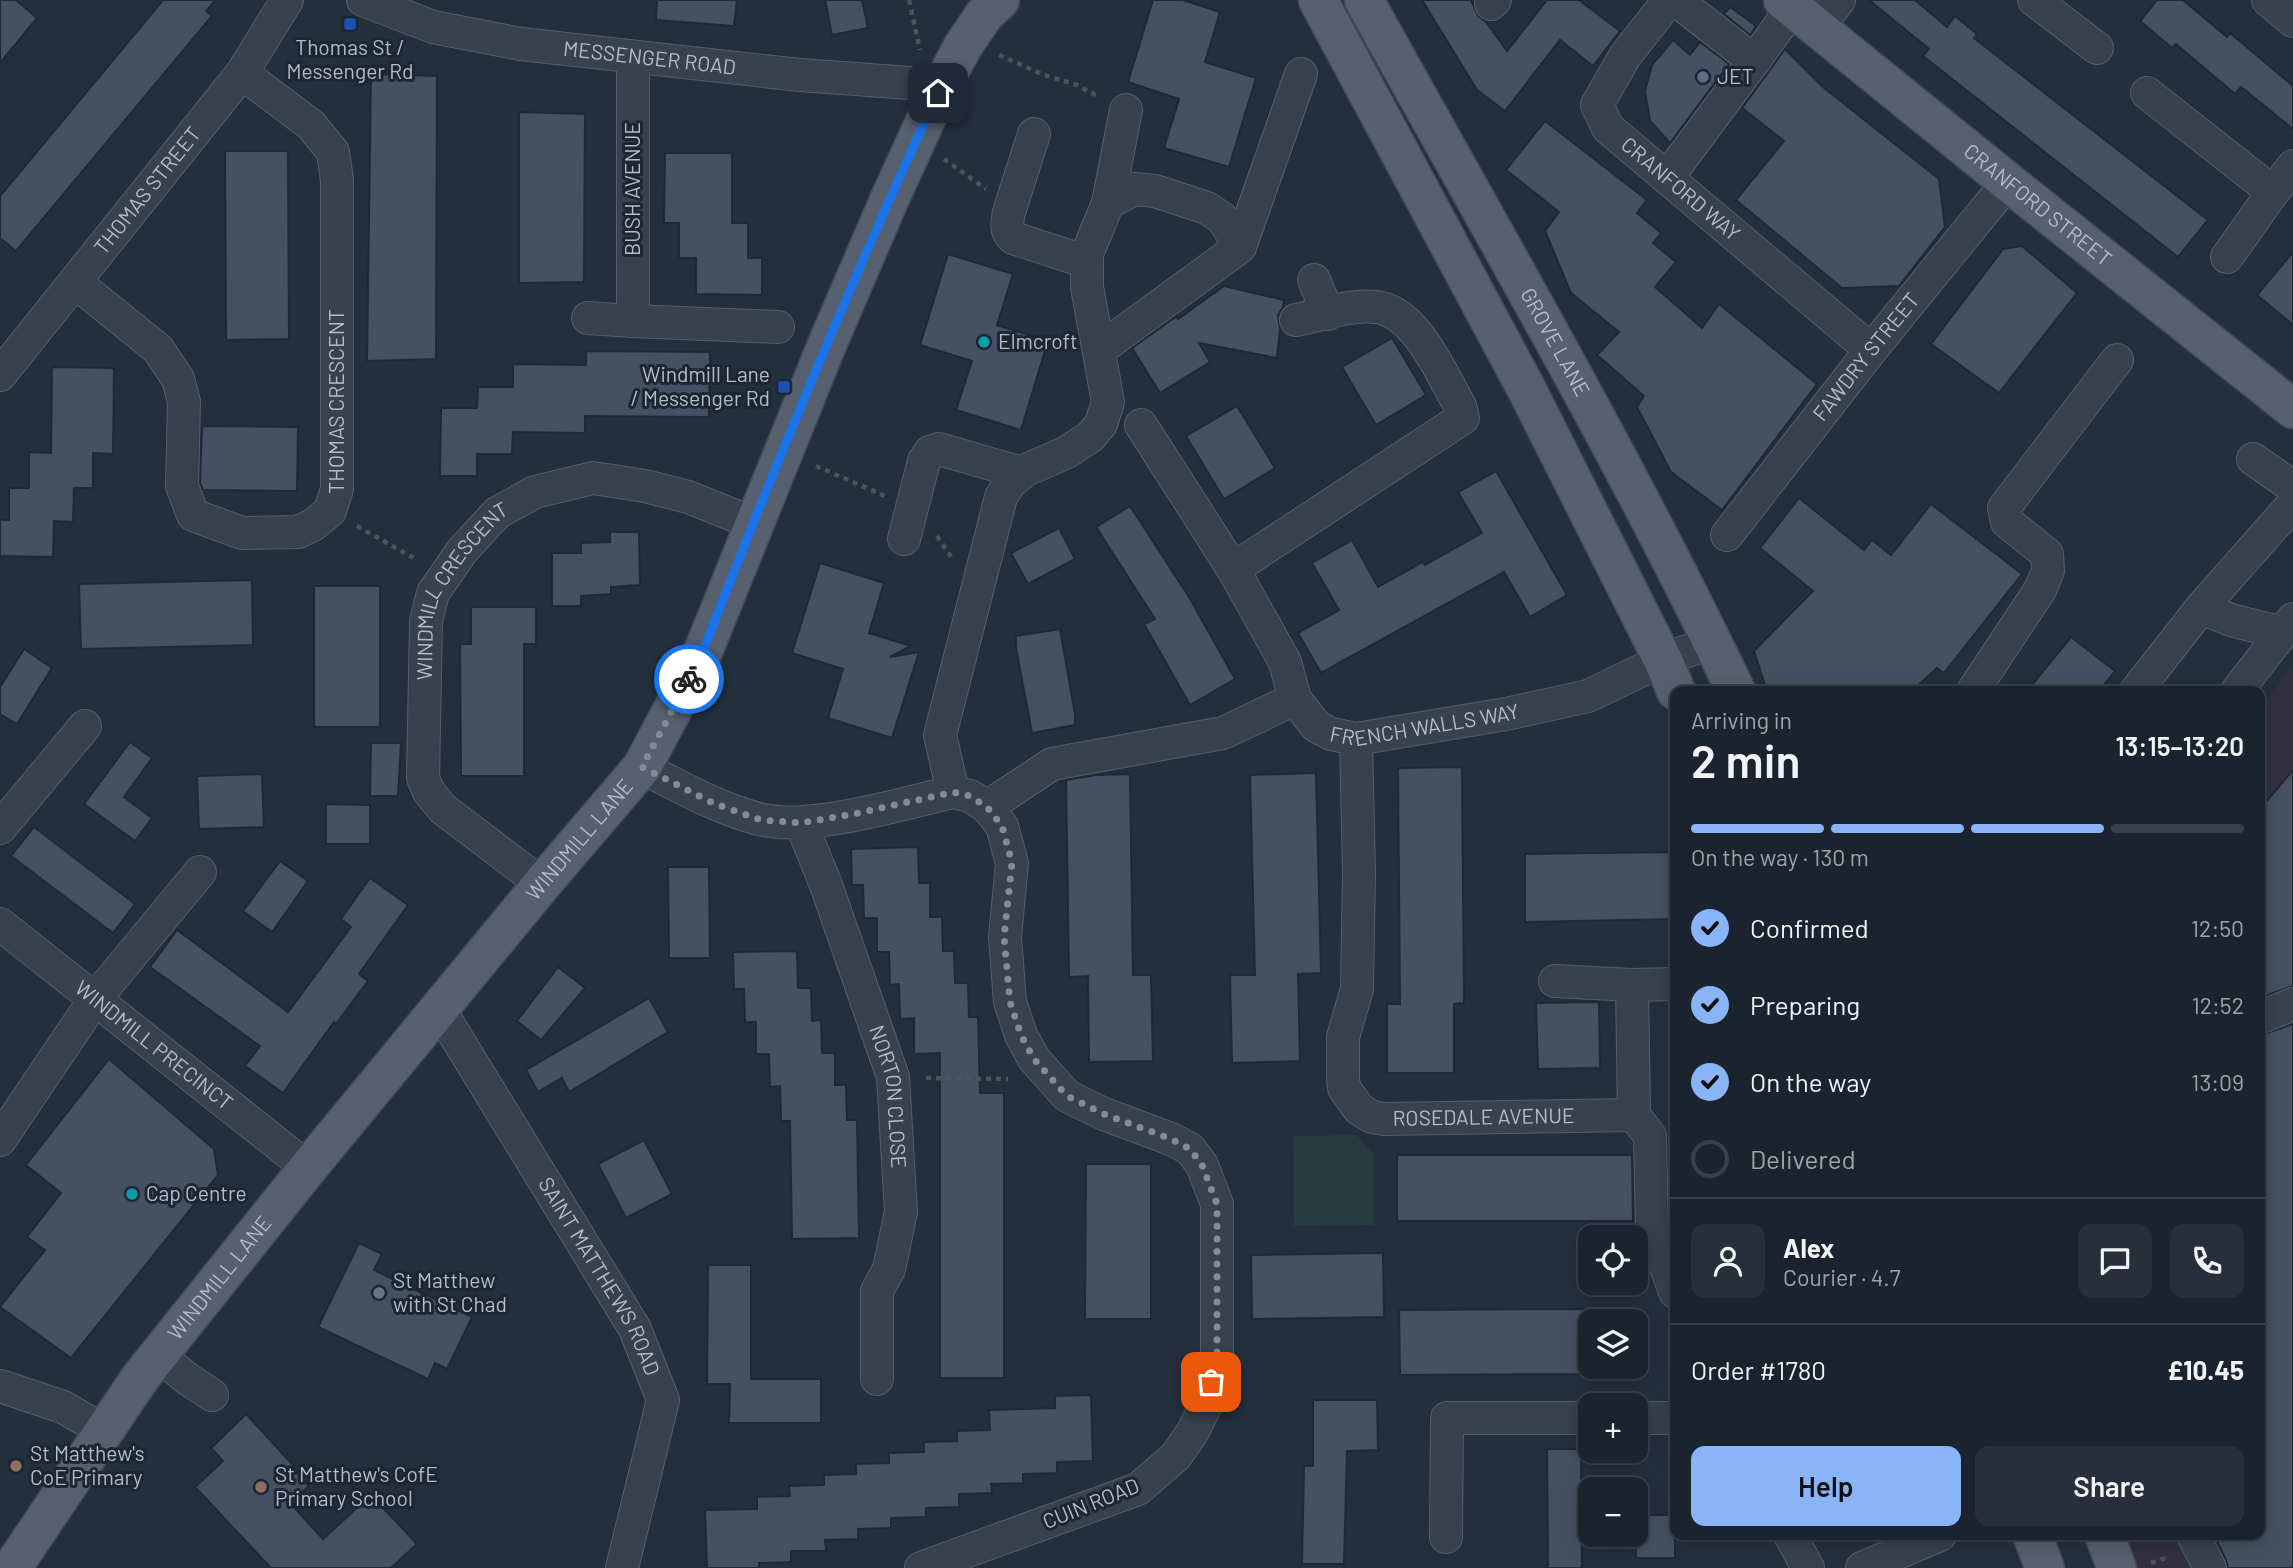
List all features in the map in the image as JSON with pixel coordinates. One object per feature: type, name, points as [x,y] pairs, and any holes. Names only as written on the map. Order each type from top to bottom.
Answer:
[{"type":"main road","points":[[1318,0],[1526,388],[1670,676]]},
{"type":"main road","name":"GROVE LANE","points":[[1364,0],[1592,410],[1685,586],[1734,686]]},
{"type":"main road","name":"CRANFORD STREET","points":[[1808,9],[2008,182],[2293,409]]},
{"type":"main road","name":"WINDMILL LANE","points":[[12,1568],[103,1430],[159,1355],[308,1168],[642,767],[702,654],[753,523],[890,198],[931,88],[984,15]]},
{"type":"main road","points":[[2034,1540],[2045,1568]]},
{"type":"main road","points":[[2106,1540],[2117,1568]]},
{"type":"street","name":"THOMAS STREET","points":[[0,375],[242,73],[287,0]]},
{"type":"street","name":"MESSENGER ROAD","points":[[363,0],[433,27],[521,44],[931,88]]},
{"type":"street","name":"CRANFORD WAY","points":[[1669,0],[1625,56],[1597,105],[1608,128],[1871,350]]},
{"type":"street","points":[[1676,0],[1754,61]]},
{"type":"street","points":[[2034,0],[2097,48]]},
{"type":"street","points":[[2268,0],[2293,21]]},
{"type":"street","points":[[1667,178],[1754,61],[1808,9]]},
{"type":"street","name":"BUSH AVENUE","points":[[633,57],[633,321]]},
{"type":"street","name":"THOMAS CRESCENT","points":[[75,282],[158,349],[178,379],[184,402],[181,486],[193,515],[242,533],[264,533],[298,532],[313,525],[330,511],[337,489],[337,180],[333,152],[311,125],[242,73]]},
{"type":"street","points":[[1099,351],[1240,247],[1301,74]]},
{"type":"street","points":[[2147,93],[2273,192]]},
{"type":"street","name":"FRENCH WALLS WAY","points":[[1126,110],[1108,203],[1087,254],[1087,287],[1099,351],[1123,412],[1233,569],[1285,662],[1295,699],[1316,726],[1331,734],[1356,738],[1506,714],[1670,676],[1712,642]]},
{"type":"street","points":[[1034,134],[1009,212],[1006,225],[1008,233],[1013,238],[1087,262]]},
{"type":"street","points":[[2227,257],[2293,166]]},
{"type":"street","name":"FAWDRY STREET","points":[[1727,534],[1871,350],[2008,182]]},
{"type":"street","points":[[1108,203],[1134,189],[1155,191],[1207,208],[1223,219],[1240,247]]},
{"type":"street","points":[[1314,280],[1328,314]]},
{"type":"street","points":[[1233,569],[1463,418],[1460,406],[1416,332],[1394,312],[1377,307],[1360,307],[1296,320]]},
{"type":"street","points":[[588,318],[778,327]]},
{"type":"street","points":[[1976,686],[2040,590],[2048,571],[2047,555],[2007,522],[2004,508],[2117,360]]},
{"type":"street","points":[[953,792],[940,735],[1001,497],[1010,483],[1022,473],[1068,452],[1090,437],[1101,424],[1123,412]]},
{"type":"street","points":[[904,539],[925,461],[930,452],[939,449],[1022,473]]},
{"type":"street","points":[[2253,459],[2293,487]]},
{"type":"street","name":"WINDMILL CRESCENT","points":[[542,884],[443,809],[429,792],[423,778],[426,621],[433,593],[462,551],[498,513],[535,492],[593,478],[645,486],[688,497],[753,523]]},
{"type":"street","points":[[2140,686],[2201,608],[2293,504]]},
{"type":"street","points":[[2201,608],[2286,637],[2242,686]]},
{"type":"street","points":[[642,767],[713,803],[761,820],[801,823],[953,792],[970,796],[987,807],[1052,764],[1223,733],[1295,699]]},
{"type":"street","points":[[0,828],[85,726]]},
{"type":"street","name":"ROSEDALE AVENUE","points":[[1356,738],[1359,872],[1357,989],[1343,1037],[1344,1088],[1350,1099],[1372,1117],[1384,1118],[1634,1115]]},
{"type":"street","name":"CUIN ROAD","points":[[921,1568],[1138,1489],[1177,1456],[1192,1433],[1206,1405],[1217,1359],[1217,1204],[1202,1165],[1190,1149],[1171,1139],[1104,1114],[1067,1096],[1034,1059],[1021,1035],[1010,1002],[1004,937],[1012,863],[1002,826],[987,807]]},
{"type":"street","name":"NORTON CLOSE","points":[[801,823],[826,885],[893,1077],[901,1212],[888,1269],[877,1291],[877,1379]]},
{"type":"street","points":[[0,1140],[94,999],[200,872]]},
{"type":"street","name":"WINDMILL PRECINCT","points":[[0,924],[308,1168]]},
{"type":"street","points":[[1555,981],[1670,984]]},
{"type":"street","points":[[1632,985],[1634,1115],[1650,1136],[1651,1228],[1670,1279]]},
{"type":"street","points":[[2265,1016],[2293,1004]]},
{"type":"street","name":"SAINT MATTHEWS ROAD","points":[[439,1009],[635,1329],[663,1400],[622,1568]]},
{"type":"street","points":[[159,1355],[212,1395]]},
{"type":"street","points":[[0,1386],[63,1407],[103,1430]]},
{"type":"street","points":[[1446,1537],[1447,1418],[1578,1418]]},
{"type":"street","points":[[1648,1418],[1670,1418]]},
{"type":"street","points":[[1793,1540],[1808,1568]]},
{"type":"street","points":[[1862,1568],[1928,1540]]},
{"type":"street","points":[[2196,1540],[2210,1568]]},
{"type":"path","points":[[909,0],[931,88]]},
{"type":"path","points":[[984,15],[1001,55],[1044,75],[1077,85],[1126,110]]},
{"type":"path","points":[[330,511],[445,576]]},
{"type":"path","points":[[893,1077],[1050,1079]]},
{"type":"shaded area","points":[[2293,666],[2293,1568],[2137,1568],[2126,1540],[2265,1540],[2265,701]]},
{"type":"green space","points":[[1357,1135],[1373,1154],[1374,1225],[1294,1226],[1293,1136]]},
{"type":"building","points":[[0,0],[16,0],[37,18],[0,63]]},
{"type":"building","points":[[163,0],[216,0],[206,11],[212,16],[16,251],[0,238],[0,196]]},
{"type":"building","points":[[657,0],[737,0],[734,26],[656,20]]},
{"type":"building","points":[[825,0],[862,0],[868,28],[832,35]]},
{"type":"building","points":[[1153,0],[1183,0],[1220,12],[1205,62],[1256,78],[1229,167],[1164,148],[1179,99],[1128,82]]},
{"type":"building","points":[[1422,0],[1471,0],[1478,16],[1486,22],[1507,51],[1547,0],[1579,0],[1620,31],[1593,66],[1560,40],[1505,111],[1477,90]]},
{"type":"building","points":[[1869,0],[1915,0],[1947,27],[1955,16],[1977,34],[1974,38],[2208,220],[2178,257],[1923,56],[1929,49]]},
{"type":"building","points":[[2157,0],[2183,0],[2227,37],[2230,33],[2293,86],[2293,129],[2241,87],[2235,94],[2176,44],[2172,48],[2140,21]]},
{"type":"building","points":[[1730,7],[1756,26],[1750,35],[1724,14]]},
{"type":"building","points":[[1673,40],[1690,55],[1700,42],[1729,64],[1670,143],[1650,121],[1645,91],[1652,65]]},
{"type":"building","points":[[1785,49],[1823,87],[1939,179],[1945,227],[1899,286],[1842,288],[1736,200],[1784,141],[1742,108]]},
{"type":"building","points":[[371,74],[437,76],[436,359],[367,361]]},
{"type":"building","points":[[519,112],[585,114],[584,282],[519,283]]},
{"type":"building","points":[[1545,121],[1647,200],[1637,213],[1661,233],[1653,243],[1676,262],[1655,287],[1702,328],[1719,304],[1817,384],[1722,510],[1671,472],[1637,407],[1644,396],[1597,355],[1619,332],[1571,293],[1545,231],[1559,212],[1506,170]]},
{"type":"building","points":[[225,151],[288,151],[289,339],[226,340]]},
{"type":"building","points":[[665,153],[732,153],[732,223],[748,223],[748,258],[762,258],[762,295],[696,294],[696,258],[679,258],[679,223],[664,223]]},
{"type":"building","points":[[2022,246],[2077,293],[1999,393],[1931,344],[2003,249]]},
{"type":"building","points":[[2293,252],[2293,325],[2257,295]]},
{"type":"building","name":"Elmcroft","points":[[948,254],[1013,274],[997,325],[1048,341],[1021,430],[956,410],[972,361],[920,345]]},
{"type":"building","points":[[1224,286],[1284,300],[1278,315],[1280,328],[1277,358],[1199,343],[1210,362],[1160,393],[1132,348]]},
{"type":"building","points":[[1392,338],[1426,395],[1376,425],[1342,367]]},
{"type":"building","points":[[586,351],[710,352],[709,417],[585,416],[585,433],[513,432],[512,454],[477,454],[477,476],[440,476],[441,408],[477,408],[478,387],[513,387],[513,364],[586,365]]},
{"type":"building","points":[[52,367],[114,368],[113,454],[93,453],[93,488],[74,488],[73,522],[54,521],[53,557],[0,556],[0,520],[9,520],[9,488],[29,488],[29,452],[51,453]]},
{"type":"building","points":[[1237,406],[1275,468],[1224,499],[1186,436]]},
{"type":"building","points":[[202,426],[298,427],[297,491],[203,490],[200,483]]},
{"type":"building","points":[[1496,471],[1567,595],[1530,617],[1504,572],[1321,673],[1298,633],[1339,610],[1312,563],[1352,540],[1378,587],[1423,562],[1425,565],[1482,533],[1458,492]]},
{"type":"building","points":[[1799,498],[1864,550],[1872,540],[1891,555],[1931,504],[2022,574],[1944,673],[1937,668],[1917,686],[1765,686],[1754,651],[1813,591],[1760,548]]},
{"type":"building","points":[[1130,506],[1189,597],[1235,679],[1190,705],[1144,624],[1155,619],[1096,527]]},
{"type":"building","points":[[1059,528],[1075,559],[1028,584],[1011,553]]},
{"type":"building","points":[[610,532],[639,532],[640,585],[611,587],[611,594],[581,596],[581,606],[552,606],[552,553],[581,553],[581,543],[610,542]]},
{"type":"building","points":[[820,563],[884,583],[869,633],[911,646],[890,657],[919,652],[892,738],[828,718],[843,669],[792,653]]},
{"type":"building","points":[[252,580],[253,645],[81,649],[79,584]]},
{"type":"building","points":[[314,586],[380,586],[380,727],[314,727]]},
{"type":"building","points":[[471,607],[536,607],[536,644],[524,644],[524,776],[461,776],[460,644],[471,644]]},
{"type":"building","points":[[1060,629],[1075,725],[1032,733],[1016,636]]},
{"type":"building","points":[[2071,637],[2115,671],[2103,686],[2031,686]]},
{"type":"building","points":[[24,649],[52,668],[17,724],[0,714],[0,687]]},
{"type":"building","points":[[130,742],[152,758],[124,797],[152,818],[135,841],[84,804]]},
{"type":"building","points":[[371,743],[401,743],[398,796],[370,796]]},
{"type":"building","points":[[1462,767],[1464,1003],[1454,1004],[1454,1073],[1387,1073],[1387,1004],[1400,1004],[1398,768]]},
{"type":"building","points":[[2293,770],[2293,986],[2265,996],[2265,803]]},
{"type":"building","points":[[1316,773],[1321,973],[1298,974],[1300,1061],[1232,1063],[1230,975],[1255,975],[1250,775]]},
{"type":"building","points":[[262,774],[264,827],[199,829],[197,776]]},
{"type":"building","points":[[1130,774],[1133,975],[1151,975],[1153,1061],[1089,1062],[1088,976],[1069,977],[1066,780],[1096,775]]},
{"type":"building","points":[[326,804],[370,805],[370,844],[326,844]]},
{"type":"building","points":[[34,827],[135,904],[113,933],[11,856]]},
{"type":"building","points":[[918,847],[919,883],[930,883],[930,917],[942,917],[943,951],[954,951],[955,983],[968,983],[969,1017],[978,1017],[980,1093],[1004,1093],[1004,1378],[940,1378],[940,1053],[914,1054],[914,1018],[900,1019],[899,984],[890,985],[889,952],[877,952],[877,918],[864,918],[863,885],[852,885],[851,849]]},
{"type":"building","points":[[1670,852],[1670,919],[1525,922],[1525,854]]},
{"type":"building","points":[[280,861],[308,881],[272,932],[243,911]]},
{"type":"building","points":[[668,867],[709,867],[710,958],[669,958]]},
{"type":"building","points":[[370,878],[408,905],[359,974],[368,981],[336,1024],[334,1022],[283,1093],[245,1066],[260,1046],[150,967],[177,930],[288,1012],[351,927],[341,919]]},
{"type":"building","points":[[797,951],[798,988],[811,988],[812,1021],[821,1020],[822,1053],[835,1053],[835,1085],[846,1085],[847,1120],[857,1120],[859,1238],[792,1239],[790,1121],[781,1121],[780,1086],[770,1087],[769,1054],[756,1054],[756,1022],[745,1022],[744,989],[734,989],[733,952]]},
{"type":"building","points":[[558,967],[585,988],[541,1040],[517,1021]]},
{"type":"building","points":[[649,998],[668,1032],[569,1092],[562,1078],[538,1092],[526,1070]]},
{"type":"building","points":[[1599,1002],[1600,1068],[1538,1069],[1536,1003]]},
{"type":"building","points":[[2293,1024],[2293,1568],[2228,1568],[2216,1540],[2265,1540],[2265,1034]]},
{"type":"building","name":"Cap Centre","points":[[109,1059],[214,1149],[218,1175],[71,1358],[0,1307],[45,1250],[27,1237],[61,1193],[26,1165]]},
{"type":"building","points":[[644,1140],[672,1194],[626,1218],[598,1164]]},
{"type":"building","points":[[1397,1155],[1632,1155],[1633,1221],[1397,1221]]},
{"type":"building","points":[[1086,1164],[1151,1164],[1151,1319],[1085,1319]]},
{"type":"building","name":"St Matthew with St Chad","points":[[359,1243],[382,1254],[374,1270],[472,1317],[447,1369],[435,1363],[428,1379],[318,1327]]},
{"type":"building","points":[[1383,1253],[1384,1317],[1252,1319],[1251,1255]]},
{"type":"building","points":[[708,1265],[751,1265],[751,1379],[821,1379],[821,1423],[729,1423],[730,1384],[707,1384]]},
{"type":"building","points":[[1578,1309],[1578,1374],[1400,1375],[1399,1310]]},
{"type":"building","points":[[1091,1395],[1093,1461],[1057,1462],[1057,1473],[1023,1474],[1023,1483],[991,1484],[992,1493],[959,1494],[959,1507],[926,1508],[926,1517],[891,1518],[891,1528],[858,1529],[858,1539],[825,1540],[826,1551],[791,1551],[791,1562],[759,1563],[759,1568],[707,1568],[705,1510],[757,1509],[757,1497],[790,1496],[789,1486],[824,1485],[824,1475],[856,1474],[856,1464],[889,1463],[889,1453],[924,1452],[924,1442],[957,1441],[957,1431],[990,1430],[989,1410],[1055,1408],[1055,1396]]},
{"type":"building","points":[[1313,1400],[1377,1400],[1378,1450],[1347,1451],[1344,1564],[1302,1564],[1304,1466],[1313,1466]]},
{"type":"building","points":[[246,1414],[309,1486],[290,1503],[323,1539],[371,1495],[417,1544],[391,1568],[271,1568],[195,1487],[223,1461],[211,1448]]},
{"type":"building","points":[[1547,1449],[1578,1449],[1581,1477],[1578,1477],[1578,1547],[1582,1547],[1582,1568],[1548,1568]]},
{"type":"building","points":[[1648,1515],[1670,1515],[1670,1540],[1675,1540],[1675,1558],[1636,1558],[1636,1547],[1648,1547]]},
{"type":"way so far","points":[[689,679],[642,767],[713,803],[761,820],[801,823],[953,792],[970,796],[987,807],[1002,826],[1012,863],[1004,937],[1010,1002],[1021,1035],[1034,1059],[1067,1096],[1190,1149],[1202,1165],[1217,1204],[1217,1359],[1211,1382]]},
{"type":"place","name":"Thomas St / Messenger Rd","points":[[350,24]]},
{"type":"place","name":"JET","points":[[1703,77]]},
{"type":"place","name":"Elmcroft","points":[[984,342]]},
{"type":"place","name":"Windmill Lane / Messenger Rd","points":[[784,387]]},
{"type":"place","name":"Cap Centre","points":[[132,1194]]},
{"type":"place","name":"St Matthew with St Chad","points":[[379,1293]]},
{"type":"place","name":"St Matthew's CoE Primary","points":[[16,1466]]},
{"type":"place","name":"St Matthew's CofE Primary School","points":[[261,1487]]},
{"type":"route","points":[[689,679],[702,654],[826,347],[938,93]]}]
